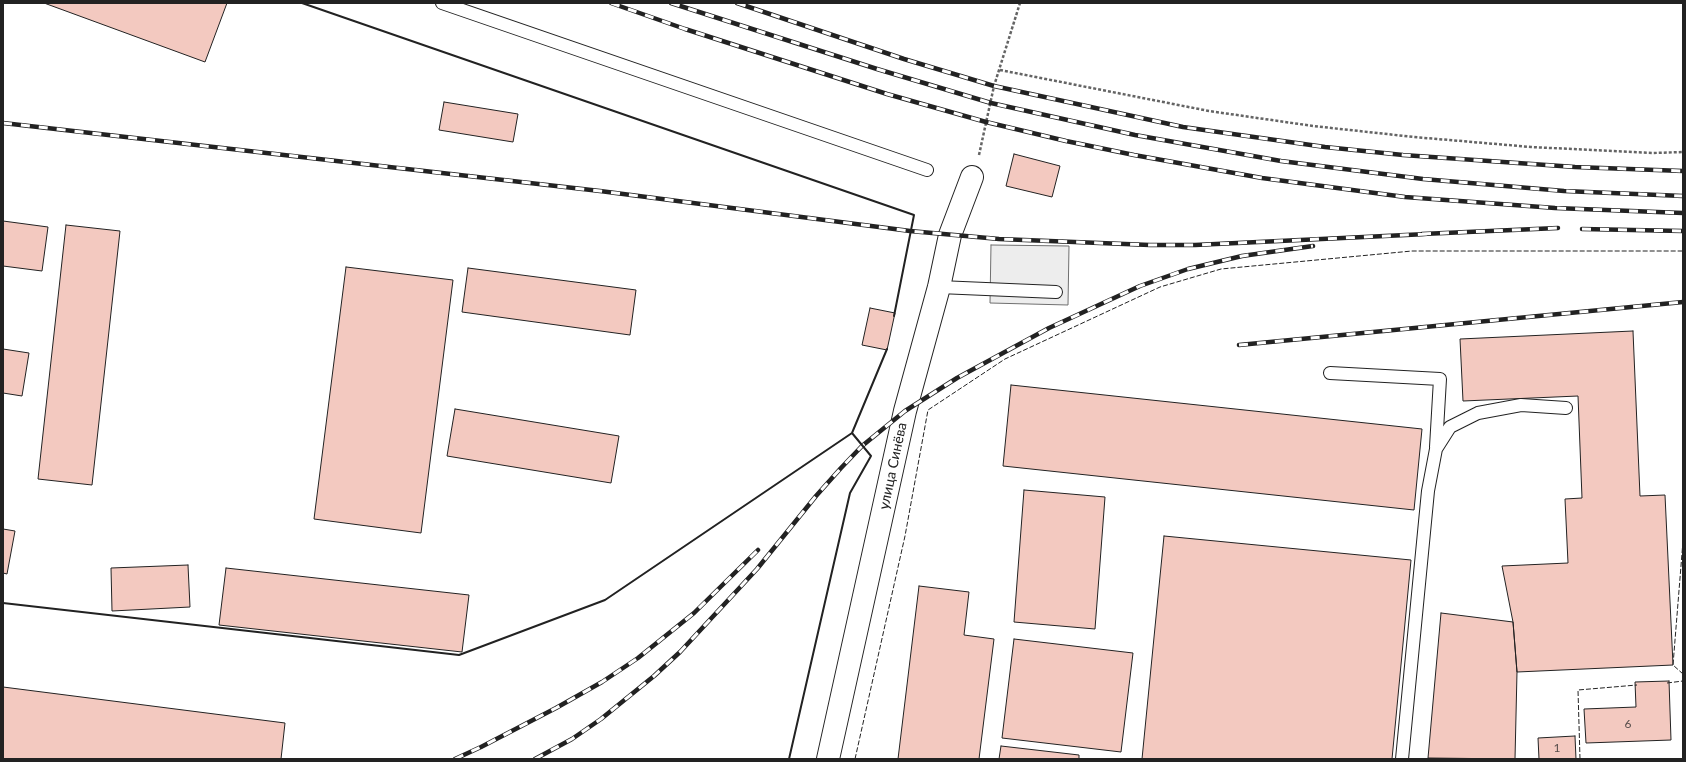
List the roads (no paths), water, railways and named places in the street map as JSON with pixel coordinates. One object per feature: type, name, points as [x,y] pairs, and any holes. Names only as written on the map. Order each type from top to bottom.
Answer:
[{"type":"street","name":"улица Синёва","points":[[828,759],[905,411],[940,287],[950,235],[972,177]]},
{"type":"lane","points":[[442,3],[928,170]]},
{"type":"lane","points":[[940,287],[1056,292]]},
{"type":"lane","points":[[1330,373],[1440,379],[1436,449],[1428,491],[1402,759]]},
{"type":"lane","points":[[1436,449],[1450,427],[1478,413],[1521,405],[1566,408]]},
{"type":"railway","points":[[611,3],[685,29],[887,94],[986,122],[1134,155],[1262,178],[1405,197],[1555,208],[1683,213]]},
{"type":"railway","points":[[671,3],[877,69],[991,103],[1135,135],[1281,161],[1423,179],[1564,191],[1683,196]]},
{"type":"railway","points":[[737,3],[904,59],[994,86],[1183,127],[1325,147],[1403,155],[1575,167],[1683,171]]},
{"type":"railway","points":[[3,123],[600,191],[910,231],[999,239],[1150,245],[1195,245],[1427,234]]},
{"type":"railway","points":[[1422,234],[1558,228]]},
{"type":"railway","points":[[1582,229],[1683,231]]},
{"type":"railway","points":[[535,759],[572,739],[601,719],[654,676],[680,652],[757,569],[816,496],[841,468],[862,446],[905,411],[957,378],[1049,328],[1140,286],[1188,269],[1242,256],[1313,246]]},
{"type":"railway","points":[[1239,345],[1683,302]]},
{"type":"railway","points":[[455,759],[556,708],[602,682],[638,658],[694,613],[758,550]]}]
